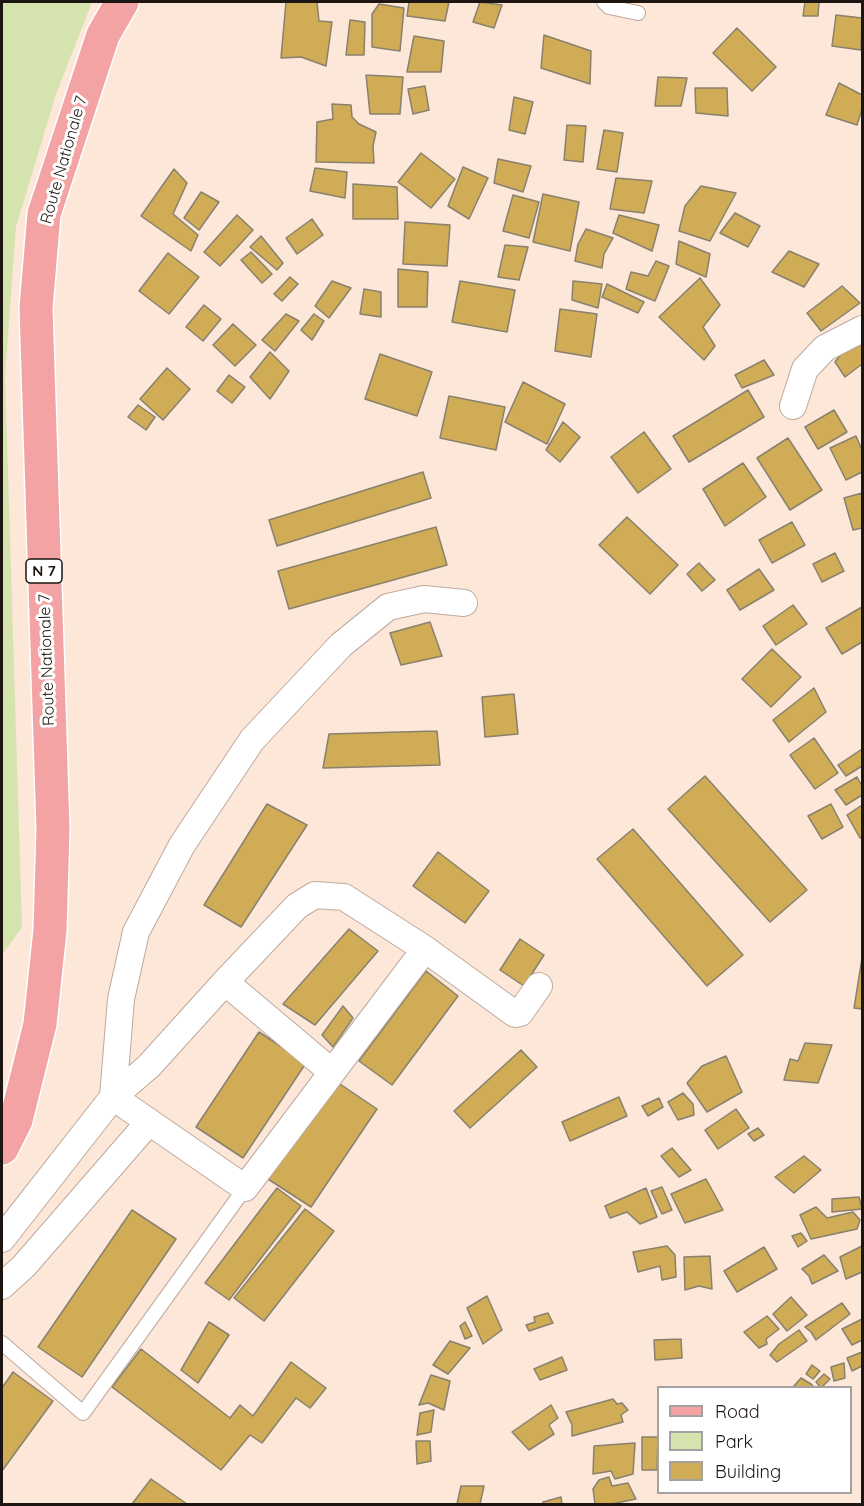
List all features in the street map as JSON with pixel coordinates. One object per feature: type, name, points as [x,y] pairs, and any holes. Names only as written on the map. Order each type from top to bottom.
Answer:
[{"type":"main road","name":"Route Nationale 7","points":[[2,1148],[16,1120],[40,1024],[50,930],[53,829],[36,308],[44,214],[103,35],[122,2]]},
{"type":"street","points":[[793,406],[804,369],[825,348],[862,330]]},
{"type":"street","points":[[113,1097],[121,999],[136,932],[182,845],[252,740],[341,645],[388,608],[424,599],[464,603]]},
{"type":"street","points":[[2,1239],[113,1097],[149,1066],[297,906],[315,895],[344,897],[424,949],[515,1014],[520,1012],[539,986]]},
{"type":"street","points":[[113,1097],[245,1188],[424,949]]},
{"type":"street","points":[[225,982],[332,1072]]},
{"type":"street","points":[[2,1286],[24,1266],[149,1122]]},
{"type":"lane","points":[[604,2],[609,7],[638,13]]},
{"type":"lane","points":[[2,1343],[83,1413],[245,1188]]},
{"type":"green space","points":[[2,2],[92,2],[56,94],[16,227],[5,376],[22,927],[2,955]]},
{"type":"building","points":[[286,2],[317,2],[319,21],[332,22],[326,66],[301,57],[281,58]]},
{"type":"building","points":[[409,2],[449,2],[445,21],[407,16]]},
{"type":"building","points":[[480,2],[502,5],[494,28],[473,22]]},
{"type":"building","points":[[805,2],[819,2],[818,16],[803,16]]},
{"type":"building","points":[[379,4],[404,8],[400,51],[372,47],[372,14]]},
{"type":"building","points":[[836,15],[862,18],[861,50],[832,46]]},
{"type":"building","points":[[350,20],[365,22],[364,55],[346,55]]},
{"type":"building","points":[[737,28],[776,67],[752,91],[713,53]]},
{"type":"building","points":[[544,35],[591,51],[590,84],[541,68]]},
{"type":"building","points":[[414,36],[444,41],[441,72],[407,72]]},
{"type":"building","points":[[366,75],[403,77],[400,114],[370,114]]},
{"type":"building","points":[[658,77],[687,78],[681,106],[655,106]]},
{"type":"building","points":[[839,83],[862,95],[862,109],[857,125],[826,115]]},
{"type":"building","points":[[425,86],[429,110],[413,114],[408,89]]},
{"type":"building","points":[[695,88],[727,88],[728,116],[696,113]]},
{"type":"building","points":[[514,97],[533,102],[525,134],[509,130]]},
{"type":"building","points":[[332,104],[351,105],[352,117],[359,124],[376,132],[373,146],[374,163],[316,162],[317,122],[333,119]]},
{"type":"building","points":[[567,125],[586,126],[583,162],[564,160]]},
{"type":"building","points":[[604,130],[623,133],[617,172],[597,169]]},
{"type":"building","points":[[421,153],[455,179],[431,208],[398,182]]},
{"type":"building","points":[[498,159],[531,166],[523,192],[494,183]]},
{"type":"building","points":[[463,167],[488,178],[469,219],[448,206]]},
{"type":"building","points":[[315,168],[347,172],[345,198],[310,191]]},
{"type":"building","points":[[174,169],[187,183],[173,214],[198,235],[191,251],[141,216]]},
{"type":"building","points":[[616,178],[652,181],[644,213],[610,209]]},
{"type":"building","points":[[353,184],[397,187],[398,219],[353,219]]},
{"type":"building","points":[[701,186],[736,193],[710,241],[679,231],[685,206]]},
{"type":"building","points":[[201,192],[219,202],[199,230],[184,218]]},
{"type":"building","points":[[543,194],[579,202],[570,251],[533,242]]},
{"type":"building","points":[[513,195],[539,202],[529,238],[503,231]]},
{"type":"building","points":[[735,213],[760,226],[748,247],[720,233]]},
{"type":"building","points":[[237,215],[253,230],[220,266],[204,252]]},
{"type":"building","points":[[619,215],[659,225],[652,251],[613,233]]},
{"type":"building","points":[[312,219],[323,235],[297,254],[286,238]]},
{"type":"building","points":[[405,222],[450,225],[447,266],[403,264]]},
{"type":"building","points":[[586,229],[613,238],[604,254],[602,268],[575,261],[578,244]]},
{"type":"building","points":[[261,236],[283,263],[277,270],[250,247]]},
{"type":"building","points":[[679,241],[710,254],[706,277],[676,264]]},
{"type":"building","points":[[505,245],[528,247],[519,280],[498,277]]},
{"type":"building","points":[[789,251],[819,264],[804,287],[772,272]]},
{"type":"building","points":[[251,252],[272,274],[262,283],[241,260]]},
{"type":"building","points":[[168,253],[199,277],[169,314],[139,291]]},
{"type":"building","points":[[656,261],[669,266],[655,301],[626,289],[631,272],[648,276]]},
{"type":"building","points":[[398,269],[428,272],[427,307],[398,307]]},
{"type":"building","points":[[290,277],[298,284],[282,301],[274,294]]},
{"type":"building","points":[[700,278],[720,305],[703,327],[715,346],[704,360],[659,317]]},
{"type":"building","points":[[332,281],[351,288],[329,318],[315,306]]},
{"type":"building","points":[[460,281],[515,290],[507,332],[452,322]]},
{"type":"building","points":[[573,281],[602,284],[598,308],[572,300]]},
{"type":"building","points":[[607,284],[644,302],[638,313],[602,297]]},
{"type":"building","points":[[842,286],[860,303],[821,331],[807,313]]},
{"type":"building","points":[[364,289],[381,292],[381,317],[360,314]]},
{"type":"building","points":[[204,305],[221,319],[203,341],[186,327]]},
{"type":"building","points":[[560,309],[597,314],[591,357],[555,351]]},
{"type":"building","points":[[286,314],[299,321],[275,351],[262,340]]},
{"type":"building","points":[[314,314],[324,321],[312,340],[301,330]]},
{"type":"building","points":[[233,324],[256,345],[235,366],[213,345]]},
{"type":"building","points":[[860,343],[862,345],[862,364],[845,377],[835,362],[841,354]]},
{"type":"building","points":[[270,352],[289,371],[270,399],[250,377]]},
{"type":"building","points":[[380,354],[432,372],[417,416],[365,399]]},
{"type":"building","points":[[764,360],[774,375],[742,388],[735,375]]},
{"type":"building","points":[[167,368],[190,389],[163,420],[140,399]]},
{"type":"building","points":[[229,375],[245,387],[232,403],[217,391]]},
{"type":"building","points":[[523,382],[565,404],[547,444],[505,422]]},
{"type":"building","points":[[748,390],[764,417],[689,462],[673,436]]},
{"type":"building","points":[[449,396],[505,407],[496,450],[440,438]]},
{"type":"building","points":[[138,405],[155,417],[146,430],[128,417]]},
{"type":"building","points":[[834,410],[847,432],[818,449],[805,427]]},
{"type":"building","points":[[563,422],[580,437],[560,462],[546,450]]},
{"type":"building","points":[[644,432],[671,469],[638,493],[611,457]]},
{"type":"building","points":[[856,436],[862,450],[862,472],[846,480],[830,448]]},
{"type":"building","points":[[788,438],[822,490],[790,510],[757,458]]},
{"type":"building","points":[[743,463],[766,497],[725,526],[703,489]]},
{"type":"building","points":[[423,472],[431,498],[277,546],[269,520]]},
{"type":"building","points":[[862,493],[862,528],[853,530],[844,498]]},
{"type":"building","points":[[627,517],[678,565],[650,594],[599,545]]},
{"type":"building","points":[[792,522],[805,545],[772,563],[759,540]]},
{"type":"building","points":[[436,527],[447,565],[289,609],[278,571]]},
{"type":"building","points":[[835,553],[844,571],[822,582],[813,564]]},
{"type":"building","points":[[699,563],[715,580],[702,591],[687,574]]},
{"type":"building","points":[[759,569],[774,590],[740,610],[727,590]]},
{"type":"building","points":[[793,605],[807,624],[776,645],[763,626]]},
{"type":"building","points":[[862,607],[862,642],[842,654],[826,628]]},
{"type":"building","points":[[430,622],[442,656],[401,665],[390,633]]},
{"type":"building","points":[[772,649],[801,677],[771,707],[742,679]]},
{"type":"building","points":[[814,688],[826,712],[789,742],[773,720]]},
{"type":"building","points":[[514,694],[518,734],[485,737],[482,697]]},
{"type":"building","points":[[437,731],[440,765],[323,768],[329,734]]},
{"type":"building","points":[[814,738],[838,773],[815,789],[790,755]]},
{"type":"building","points":[[862,749],[862,766],[846,776],[838,765]]},
{"type":"building","points":[[705,776],[807,890],[770,922],[668,809]]},
{"type":"building","points":[[857,777],[862,786],[862,795],[846,805],[835,790]]},
{"type":"building","points":[[267,804],[307,825],[241,927],[204,905]]},
{"type":"building","points":[[831,804],[843,827],[822,839],[808,816]]},
{"type":"building","points":[[862,805],[862,837],[860,838],[847,815]]},
{"type":"building","points":[[633,829],[743,955],[707,986],[597,859]]},
{"type":"building","points":[[438,852],[489,891],[465,923],[413,886]]},
{"type":"building","points":[[349,929],[378,951],[315,1025],[283,1004]]},
{"type":"building","points":[[520,939],[544,955],[524,986],[500,970]]},
{"type":"building","points":[[862,958],[862,1009],[854,1008]]},
{"type":"building","points":[[426,971],[458,996],[392,1085],[359,1061]]},
{"type":"building","points":[[343,1006],[353,1018],[333,1047],[322,1035]]},
{"type":"building","points":[[259,1032],[306,1063],[243,1158],[196,1127]]},
{"type":"building","points":[[805,1043],[832,1045],[818,1083],[784,1080],[790,1059],[798,1061]]},
{"type":"building","points":[[521,1050],[537,1067],[470,1128],[454,1111]]},
{"type":"building","points":[[726,1056],[742,1092],[707,1112],[687,1083],[702,1066]]},
{"type":"building","points":[[334,1080],[377,1109],[311,1207],[268,1179]]},
{"type":"building","points":[[683,1093],[693,1104],[694,1115],[678,1120],[668,1102]]},
{"type":"building","points":[[619,1097],[627,1116],[570,1141],[562,1122]]},
{"type":"building","points":[[659,1098],[663,1107],[648,1116],[642,1106]]},
{"type":"building","points":[[736,1109],[749,1128],[718,1149],[705,1130]]},
{"type":"building","points":[[758,1128],[764,1135],[754,1141],[748,1134]]},
{"type":"building","points":[[672,1148],[691,1170],[679,1177],[661,1156]]},
{"type":"building","points":[[804,1156],[821,1170],[794,1193],[775,1177]]},
{"type":"building","points":[[706,1179],[723,1210],[685,1223],[671,1194]]},
{"type":"building","points":[[662,1187],[672,1210],[662,1214],[651,1191]]},
{"type":"building","points":[[277,1188],[301,1206],[229,1300],[205,1283]]},
{"type":"building","points":[[646,1188],[657,1217],[640,1224],[627,1212],[610,1218],[605,1206]]},
{"type":"building","points":[[859,1197],[862,1209],[832,1212],[832,1199]]},
{"type":"building","points":[[816,1207],[827,1218],[853,1212],[860,1220],[857,1229],[811,1239],[800,1215]]},
{"type":"building","points":[[305,1209],[334,1231],[264,1321],[234,1298]]},
{"type":"building","points":[[132,1210],[176,1239],[82,1377],[38,1347]]},
{"type":"building","points":[[801,1233],[807,1241],[798,1247],[792,1236]]},
{"type":"building","points":[[667,1246],[675,1255],[676,1277],[662,1280],[660,1266],[638,1272],[633,1252]]},
{"type":"building","points":[[862,1246],[862,1272],[846,1279],[840,1257]]},
{"type":"building","points":[[764,1247],[777,1269],[737,1292],[724,1271]]},
{"type":"building","points":[[824,1255],[838,1271],[812,1284],[809,1276],[802,1269]]},
{"type":"building","points":[[710,1256],[712,1289],[699,1286],[685,1290],[684,1257]]},
{"type":"building","points":[[487,1296],[502,1330],[483,1344],[467,1308]]},
{"type":"building","points":[[791,1297],[807,1315],[787,1331],[773,1314]]},
{"type":"building","points":[[842,1303],[850,1314],[816,1340],[805,1327]]},
{"type":"building","points":[[548,1313],[553,1323],[529,1331],[526,1325],[535,1322],[534,1317]]},
{"type":"building","points":[[767,1316],[779,1329],[766,1339],[767,1344],[759,1348],[744,1332]]},
{"type":"building","points":[[862,1319],[862,1340],[852,1345],[842,1329]]},
{"type":"building","points":[[209,1322],[229,1335],[198,1383],[181,1370]]},
{"type":"building","points":[[465,1322],[472,1336],[465,1339],[460,1326]]},
{"type":"building","points":[[799,1330],[807,1341],[777,1362],[770,1355],[779,1344]]},
{"type":"building","points":[[681,1339],[682,1358],[655,1360],[654,1340]]},
{"type":"building","points":[[450,1341],[470,1348],[448,1374],[433,1365]]},
{"type":"building","points":[[141,1349],[230,1418],[240,1405],[253,1416],[291,1362],[326,1388],[310,1408],[296,1398],[262,1443],[250,1435],[221,1470],[112,1387]]},
{"type":"building","points":[[862,1352],[862,1366],[852,1371],[847,1358]]},
{"type":"building","points":[[562,1357],[567,1370],[540,1380],[534,1369]]},
{"type":"building","points":[[844,1363],[845,1378],[834,1381],[831,1367]]},
{"type":"building","points":[[812,1365],[820,1371],[813,1379],[806,1374]]},
{"type":"building","points":[[13,1372],[53,1401],[2,1471],[2,1388]]},
{"type":"building","points":[[824,1374],[830,1379],[823,1386],[819,1386],[816,1382]]},
{"type":"building","points":[[431,1375],[450,1381],[444,1410],[428,1403],[419,1405]]},
{"type":"building","points":[[801,1378],[813,1386],[794,1386]]},
{"type":"building","points":[[613,1399],[617,1404],[622,1403],[628,1410],[621,1415],[623,1422],[572,1436],[572,1425],[566,1412]]},
{"type":"building","points":[[551,1405],[558,1418],[549,1425],[554,1434],[529,1450],[512,1432]]},
{"type":"building","points":[[434,1410],[431,1432],[417,1435],[420,1413]]},
{"type":"building","points":[[642,1437],[657,1437],[657,1470],[642,1470]]},
{"type":"building","points":[[416,1441],[430,1441],[431,1461],[417,1464]]},
{"type":"building","points":[[635,1443],[633,1474],[615,1479],[611,1471],[593,1474],[594,1446]]},
{"type":"building","points":[[609,1477],[612,1486],[628,1483],[636,1499],[611,1504],[595,1504],[593,1489],[599,1480]]},
{"type":"building","points":[[151,1479],[187,1504],[132,1504]]},
{"type":"building","points":[[461,1486],[484,1486],[480,1504],[457,1504]]},
{"type":"building","points":[[561,1497],[562,1504],[543,1504],[543,1502]]}]
